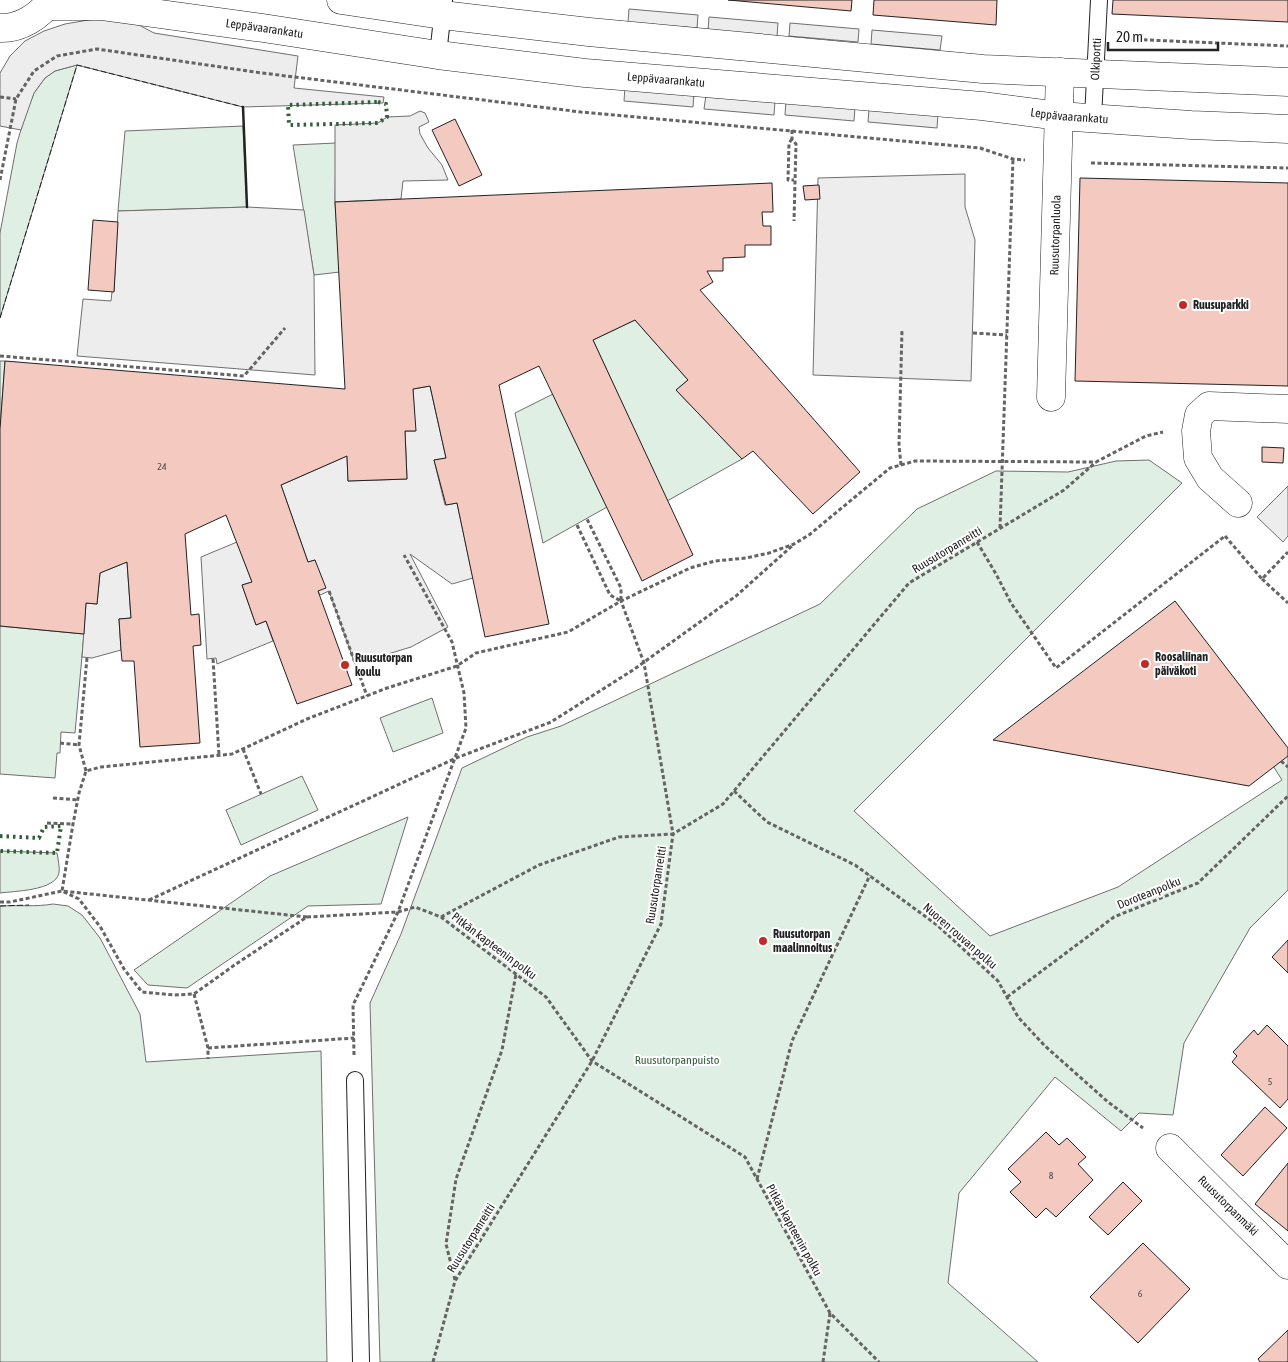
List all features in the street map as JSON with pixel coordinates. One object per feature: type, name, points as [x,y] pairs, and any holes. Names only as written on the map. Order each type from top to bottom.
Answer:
[{"type":"main road","points":[[341,0],[443,8],[589,32],[973,68],[1288,82]]},
{"type":"main road","points":[[2,32],[35,17],[49,3]]},
{"type":"main road","name":"Leppävaarankatu","points":[[49,3],[102,6],[438,55],[585,73],[982,106],[1059,116],[1191,126],[1288,129]]},
{"type":"main road","name":"Ruusutorpanluola","points":[[1051,397],[1060,72]]},
{"type":"main road","points":[[1238,503],[1210,478],[1198,458],[1196,431],[1199,415],[1209,406],[1288,408]]},
{"type":"main road","name":"Ruusutorpanmäki","points":[[1170,1148],[1288,1265]]},
{"type":"lane","name":"Olkiportti","points":[[1092,118],[1099,0]]},
{"type":"lane","points":[[438,55],[443,8]]},
{"type":"lane","points":[[355,1080],[361,1362]]},
{"type":"path","points":[[1097,38],[1288,46]]},
{"type":"path","points":[[0,180],[16,99],[34,71],[57,56],[97,49],[572,111],[980,148],[1013,159],[1057,162],[1288,168]]},
{"type":"path","points":[[0,97],[16,99]]},
{"type":"path","points":[[792,130],[792,139],[789,143],[788,180],[794,180]]},
{"type":"path","points":[[792,139],[796,144],[794,221]]},
{"type":"path","points":[[1000,528],[1013,159]]},
{"type":"path","points":[[0,356],[244,376],[285,328]]},
{"type":"path","points":[[901,465],[899,445],[902,330]]},
{"type":"path","points":[[973,333],[1007,335]]},
{"type":"path","points":[[149,900],[456,758],[551,722],[644,663],[736,596],[794,544],[809,535],[890,468],[915,461],[1003,463],[1096,462],[1146,436],[1171,430]]},
{"type":"path","name":"Ruusutorpanreitti","points":[[433,1362],[455,1281],[592,1061],[661,924],[673,834],[722,804],[909,582],[1064,490],[1096,462]]},
{"type":"path","points":[[441,916],[538,865],[619,837],[673,834],[644,663],[621,601],[621,588],[587,519]]},
{"type":"path","points":[[577,525],[610,595],[621,601]]},
{"type":"path","points":[[977,542],[1010,603],[1056,668],[1225,536],[1262,579],[1288,603]]},
{"type":"path","points":[[86,771],[101,767],[232,754],[306,719],[366,696],[458,666],[476,653],[568,632],[621,601],[690,568],[715,561],[746,558],[769,553],[794,544]]},
{"type":"path","points":[[1262,579],[1288,552]]},
{"type":"path","points":[[355,1080],[353,1004],[398,912],[466,728],[464,693],[452,642],[404,556]]},
{"type":"path","points":[[329,591],[366,696]]},
{"type":"path","points":[[62,891],[73,824],[86,771],[79,745],[87,658]]},
{"type":"path","points":[[213,659],[219,755]]},
{"type":"path","points":[[60,743],[79,745]]},
{"type":"path","points":[[243,749],[261,794]]},
{"type":"path","points":[[1281,761],[1288,767]]},
{"type":"path","name":"Nuoren rouvan polku","points":[[734,791],[767,822],[855,865],[937,924],[998,980],[1018,1018],[1045,1046],[1108,1102],[1170,1148]]},
{"type":"path","name":"Doroteanpolku","points":[[1008,997],[1114,917],[1198,883],[1288,796]]},
{"type":"path","points":[[53,798],[78,800]]},
{"type":"path","points":[[47,823],[73,824]]},
{"type":"path","points":[[756,1179],[792,1041],[870,875]]},
{"type":"path","points":[[0,902],[10,902],[62,891],[79,899],[101,928],[124,969],[142,992],[174,995],[194,994],[307,917]]},
{"type":"path","name":"Pitkän kapteenin polku","points":[[62,891],[307,917],[398,912],[415,907],[441,916],[546,996],[592,1061],[744,1157],[830,1313],[879,1362]]},
{"type":"path","points":[[455,1281],[446,1244],[456,1179],[502,1050],[516,974]]},
{"type":"path","points":[[194,994],[208,1048],[208,1059]]},
{"type":"path","points":[[208,1048],[354,1038]]},
{"type":"path","points":[[823,1362],[830,1313]]},
{"type":"green space","points":[[77,65],[0,318],[0,233],[17,143],[26,113],[34,93],[45,78],[55,71]]},
{"type":"green space","points":[[243,126],[247,207],[118,211],[125,131]]},
{"type":"green space","points":[[336,143],[335,202],[340,272],[314,275],[293,145]]},
{"type":"green space","points":[[635,320],[688,380],[676,390],[742,459],[667,501],[593,340]]},
{"type":"green space","points":[[0,361],[5,361],[0,429]]},
{"type":"green space","points":[[553,394],[607,507],[543,543],[515,413]]},
{"type":"green space","name":"Ruusutorpanpuisto","points":[[1149,460],[1182,483],[854,811],[990,936],[1118,887],[1282,780],[1268,758],[1288,750],[1288,890],[1250,928],[1184,1043],[1173,1115],[1139,1113],[1121,1131],[1055,1077],[959,1193],[948,1283],[1038,1362],[380,1362],[370,1003],[401,934],[462,768],[527,737],[561,726],[820,604],[917,509],[996,471],[1068,472],[1116,461]]},
{"type":"green space","points":[[0,626],[84,634],[75,733],[61,732],[60,753],[57,753],[55,778],[0,774]]},
{"type":"green space","points":[[432,698],[443,733],[393,752],[380,718]]},
{"type":"green space","points":[[302,776],[318,810],[241,845],[226,810]]},
{"type":"green space","points":[[408,817],[381,904],[308,906],[187,988],[148,985],[134,970],[270,876]]},
{"type":"green space","points":[[0,851],[57,853],[59,873],[56,879],[42,887],[0,893]]},
{"type":"green space","points":[[53,904],[68,906],[82,915],[100,938],[140,1014],[146,1062],[321,1051],[327,1362],[0,1362],[0,906]]},
{"type":"shaded area","points":[[629,9],[698,15],[697,28],[628,23]]},
{"type":"shaded area","points":[[709,17],[778,23],[777,36],[708,31]]},
{"type":"shaded area","points":[[100,18],[139,25],[154,33],[298,56],[294,88],[384,97],[383,103],[243,107],[77,65],[55,71],[45,78],[34,93],[21,130],[0,126],[0,73],[10,56],[25,41],[44,31],[65,24]]},
{"type":"shaded area","points":[[790,23],[859,29],[858,42],[789,36]]},
{"type":"shaded area","points":[[872,30],[942,36],[940,50],[871,44]]},
{"type":"shaded area","points":[[625,87],[694,93],[693,107],[624,101]]},
{"type":"shaded area","points":[[706,95],[775,101],[774,115],[704,109]]},
{"type":"shaded area","points":[[786,101],[855,107],[854,121],[785,115]]},
{"type":"shaded area","points":[[869,109],[938,114],[937,128],[868,122]]},
{"type":"shaded area","points":[[420,111],[425,113],[429,122],[419,127],[420,134],[428,148],[442,165],[448,180],[403,181],[401,199],[335,202],[335,125],[378,123],[387,117],[410,116]]},
{"type":"shaded area","points":[[965,174],[965,207],[975,240],[971,381],[813,375],[818,178]]},
{"type":"shaded area","points":[[247,207],[304,210],[314,275],[315,375],[77,356],[83,299],[111,301],[112,292],[114,291],[118,211]]},
{"type":"shaded area","points":[[430,386],[446,458],[434,460],[445,505],[457,503],[473,578],[452,584],[410,554],[448,627],[411,647],[355,664],[329,591],[320,595],[318,591],[315,560],[308,562],[281,485],[347,456],[348,481],[407,479],[405,431],[415,431],[413,389]]},
{"type":"shaded area","points":[[1288,486],[1288,536],[1283,542],[1257,517]]},
{"type":"shaded area","points":[[237,542],[252,582],[242,585],[256,625],[266,621],[273,641],[217,664],[216,658],[207,659],[201,557]]},
{"type":"shaded area","points":[[127,562],[131,618],[119,619],[121,650],[92,658],[82,657],[86,603],[97,604],[100,573]]},
{"type":"building","points":[[728,0],[852,0],[851,11]]},
{"type":"building","points":[[874,0],[997,0],[996,25],[873,15]]},
{"type":"building","points":[[1113,0],[1288,0],[1288,22],[1112,14]]},
{"type":"building","points":[[455,119],[482,175],[459,186],[432,130]]},
{"type":"building","name":"Ruusuparkki","points":[[1080,178],[1288,183],[1288,386],[1075,381]]},
{"type":"building","points":[[772,183],[773,212],[762,212],[763,226],[771,226],[771,245],[745,245],[745,257],[723,258],[723,271],[707,271],[713,282],[700,290],[860,472],[813,514],[753,451],[742,459],[676,390],[688,380],[635,320],[593,340],[693,555],[642,581],[539,366],[499,385],[549,624],[485,637],[457,503],[446,505],[434,460],[446,458],[430,386],[413,389],[416,431],[405,431],[407,479],[348,481],[347,456],[281,485],[308,562],[315,560],[326,588],[318,591],[352,685],[297,704],[266,621],[256,625],[242,585],[252,582],[226,515],[185,534],[191,615],[199,614],[201,645],[193,646],[200,743],[140,747],[134,661],[122,661],[121,650],[119,619],[131,618],[127,562],[100,573],[97,604],[86,603],[84,634],[0,626],[0,429],[5,361],[345,389],[335,202]]},
{"type":"building","points":[[819,185],[820,199],[805,200],[803,186]]},
{"type":"building","points":[[93,220],[118,222],[114,292],[88,290]]},
{"type":"building","points":[[1262,447],[1284,448],[1283,463],[1262,462]]},
{"type":"building","points":[[1175,601],[1288,748],[1288,756],[1249,786],[993,740]]},
{"type":"building","points":[[1288,940],[1288,973],[1272,957]]},
{"type":"building","points":[[1267,1025],[1288,1046],[1288,1099],[1280,1108],[1232,1062],[1237,1056],[1233,1052],[1254,1030],[1258,1035]]},
{"type":"building","points":[[1265,1107],[1287,1128],[1243,1176],[1221,1155]]},
{"type":"building","points":[[1046,1132],[1059,1145],[1067,1138],[1086,1157],[1078,1164],[1093,1180],[1056,1217],[1046,1208],[1036,1218],[1010,1192],[1021,1182],[1008,1169]]},
{"type":"building","points":[[1288,1163],[1288,1231],[1255,1204]]},
{"type":"building","points":[[1123,1182],[1142,1201],[1108,1235],[1089,1217]]},
{"type":"building","points":[[1143,1243],[1190,1289],[1138,1343],[1090,1297]]},
{"type":"building","points":[[1288,1330],[1288,1362],[1260,1362],[1258,1359]]},
{"type":"hedge","points":[[378,102],[386,104],[387,117],[378,123],[289,125],[288,105],[378,102]]},
{"type":"hedge","points":[[0,836],[39,838],[44,827],[61,826],[57,853],[0,851]]},
{"type":"fence","points":[[0,318],[77,65],[243,107]]},
{"type":"fence","points":[[0,906],[29,905]]},
{"type":"wall","points":[[243,107],[247,207]]},
{"type":"place","name":"Ruusuparkki","points":[[1183,305]]},
{"type":"place","name":"Roosaliinan päiväkoti","points":[[1145,664]]},
{"type":"place","name":"Ruusutorpan koulu","points":[[345,665]]},
{"type":"place","name":"Ruusutorpan maalinnoitus","points":[[763,941]]}]
